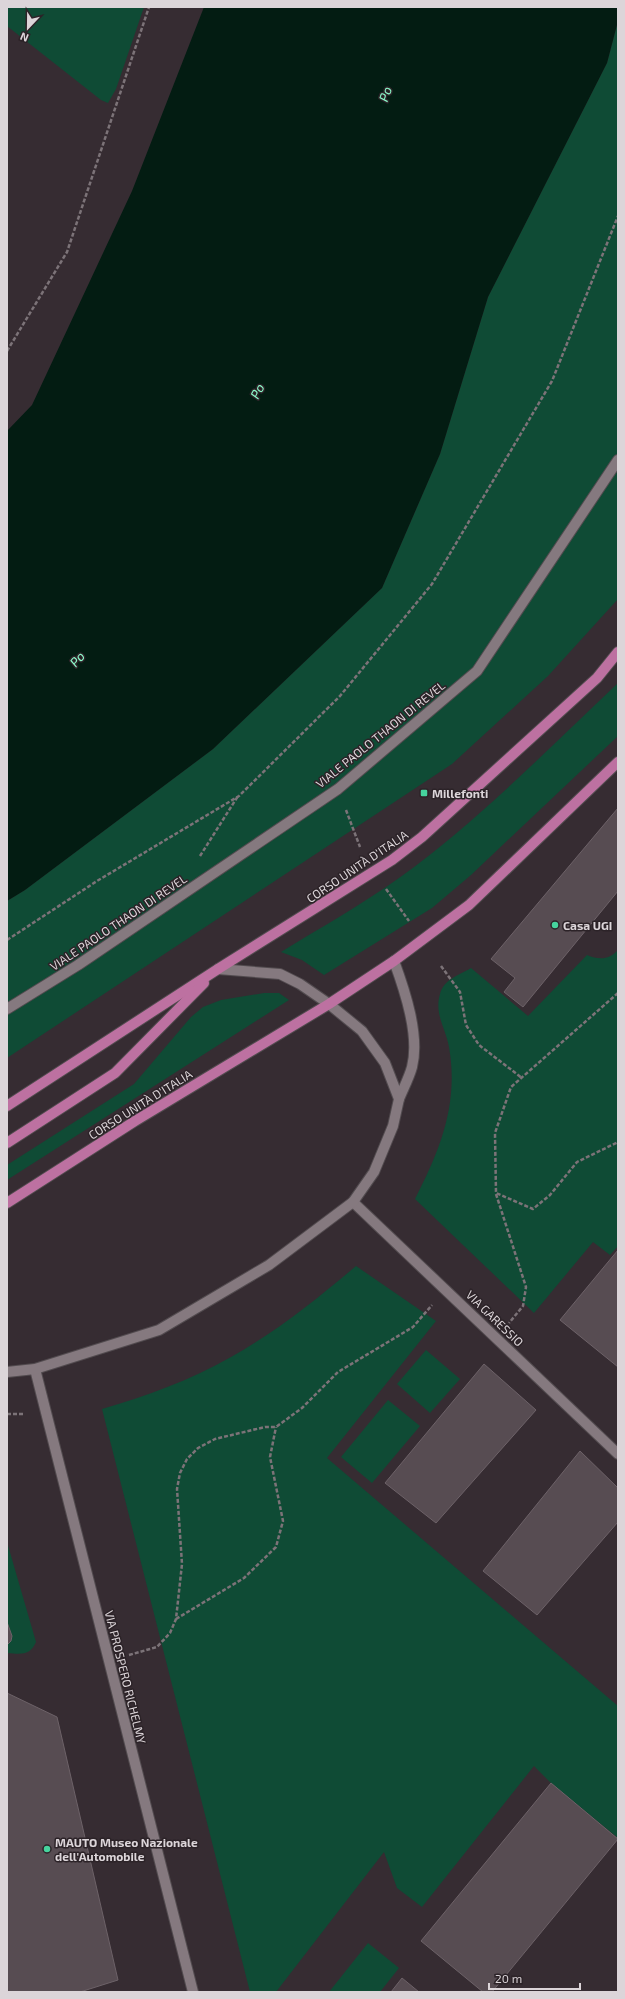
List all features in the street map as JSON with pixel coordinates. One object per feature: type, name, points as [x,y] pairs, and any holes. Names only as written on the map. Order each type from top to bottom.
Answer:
[{"type":"main road","name":"CORSO UNITÀ D'ITALIA","points":[[7,1106],[218,969],[392,860],[422,837],[597,678],[618,652]]},
{"type":"main road","name":"CORSO UNITÀ D'ITALIA","points":[[7,1203],[135,1121],[329,1004],[394,962],[469,905],[618,762]]},
{"type":"main road","points":[[7,1143],[115,1073],[218,969]]},
{"type":"street","name":"VIALE PAOLO THAON DI REVEL","points":[[7,1009],[84,961],[338,789],[477,671],[618,460]]},
{"type":"street","points":[[7,1372],[35,1369],[159,1330],[269,1265],[353,1202],[374,1172],[393,1126],[399,1099],[412,1067],[414,1044],[407,1000],[394,962]]},
{"type":"street","points":[[218,969],[280,974],[300,984],[329,1004],[362,1031],[385,1063],[399,1099]]},
{"type":"street","name":"VIA GARESSIO","points":[[353,1202],[618,1454]]},
{"type":"street","name":"VIA PROSPERO RICHELMY","points":[[35,1369],[193,1992]]},
{"type":"path","points":[[7,351],[67,252],[150,7]]},
{"type":"path","points":[[196,863],[239,796],[340,696],[432,584],[552,381],[618,216]]},
{"type":"path","points":[[338,789],[360,847]]},
{"type":"path","points":[[7,940],[97,881],[239,796]]},
{"type":"path","points":[[384,887],[409,921]]},
{"type":"path","points":[[441,966],[460,992],[466,1025],[479,1045],[522,1078]]},
{"type":"path","points":[[523,1306],[526,1286],[496,1193],[495,1133],[511,1087],[618,992]]},
{"type":"path","points":[[496,1193],[533,1209],[550,1195],[578,1162],[618,1142]]},
{"type":"path","points":[[109,1661],[157,1648],[170,1633],[176,1619],[180,1596],[182,1564],[177,1488],[180,1473],[187,1459],[198,1448],[215,1439],[266,1427],[276,1427],[302,1408],[338,1372],[413,1327],[446,1290]]},
{"type":"path","points":[[176,1619],[244,1578],[276,1547],[284,1520],[270,1457],[276,1427]]},
{"type":"green space","points":[[7,7],[144,7],[116,89],[108,103],[101,100],[7,26]]},
{"type":"green space","points":[[618,21],[618,599],[548,676],[452,764],[7,1058],[7,901],[25,890],[213,749],[382,588],[440,454],[488,297],[607,63]]},
{"type":"green space","points":[[618,683],[618,736],[471,875],[432,908],[324,975],[302,960],[281,952],[370,898],[399,878],[457,833],[512,784]]},
{"type":"green space","points":[[618,950],[618,1246],[610,1255],[593,1242],[534,1313],[415,1199],[432,1163],[445,1126],[449,1107],[451,1068],[448,1040],[439,1015],[438,1008],[440,994],[448,981],[471,968],[528,1016],[587,955],[596,958],[604,958],[611,956]]},
{"type":"green space","points":[[264,993],[279,993],[289,1000],[7,1180],[7,1165],[134,1084],[191,1017],[203,1007],[221,1000]]},
{"type":"green space","points":[[356,1266],[436,1321],[327,1458],[618,1706],[618,1838],[551,1783],[534,1766],[422,1907],[397,1888],[384,1852],[276,1992],[250,1992],[102,1409],[168,1387],[231,1357],[264,1337],[296,1314]]},
{"type":"green space","points":[[426,1350],[460,1379],[430,1413],[397,1384]]},
{"type":"green space","points":[[388,1400],[420,1426],[372,1483],[341,1457]]},
{"type":"green space","points":[[7,1542],[36,1642],[34,1647],[28,1652],[17,1654],[7,1653],[7,1645],[11,1638],[11,1632],[7,1620],[6,1610]]},
{"type":"green space","points":[[368,1943],[399,1968],[380,1992],[329,1992]]},
{"type":"water","name":"Po","points":[[204,7],[618,7],[618,21],[607,63],[488,297],[440,454],[382,588],[213,749],[25,890],[7,901],[7,431],[32,405],[132,191]]},
{"type":"building","name":"Casa UGI","points":[[618,808],[618,891],[523,1007],[504,992],[515,978],[491,959]]},
{"type":"building","points":[[618,1250],[618,1367],[560,1320]]},
{"type":"building","points":[[484,1364],[536,1410],[436,1523],[385,1483]]},
{"type":"building","points":[[580,1451],[618,1488],[618,1522],[537,1615],[483,1571]]},
{"type":"building","points":[[7,1622],[12,1636],[11,1641],[7,1645]]},
{"type":"building","name":"MAUTO Museo Nazionale dell'Automobile","points":[[7,1693],[57,1717],[118,1980],[80,1992],[7,1992]]},
{"type":"building","points":[[551,1783],[618,1839],[492,1992],[483,1992],[421,1941]]},
{"type":"building","points":[[402,1978],[419,1992],[391,1992]]},
{"type":"place","name":"Millefonti","points":[[424,793]]},
{"type":"place","name":"Casa UGI","points":[[555,925]]},
{"type":"place","name":"MAUTO Museo Nazionale dell'Automobile","points":[[47,1849]]}]
